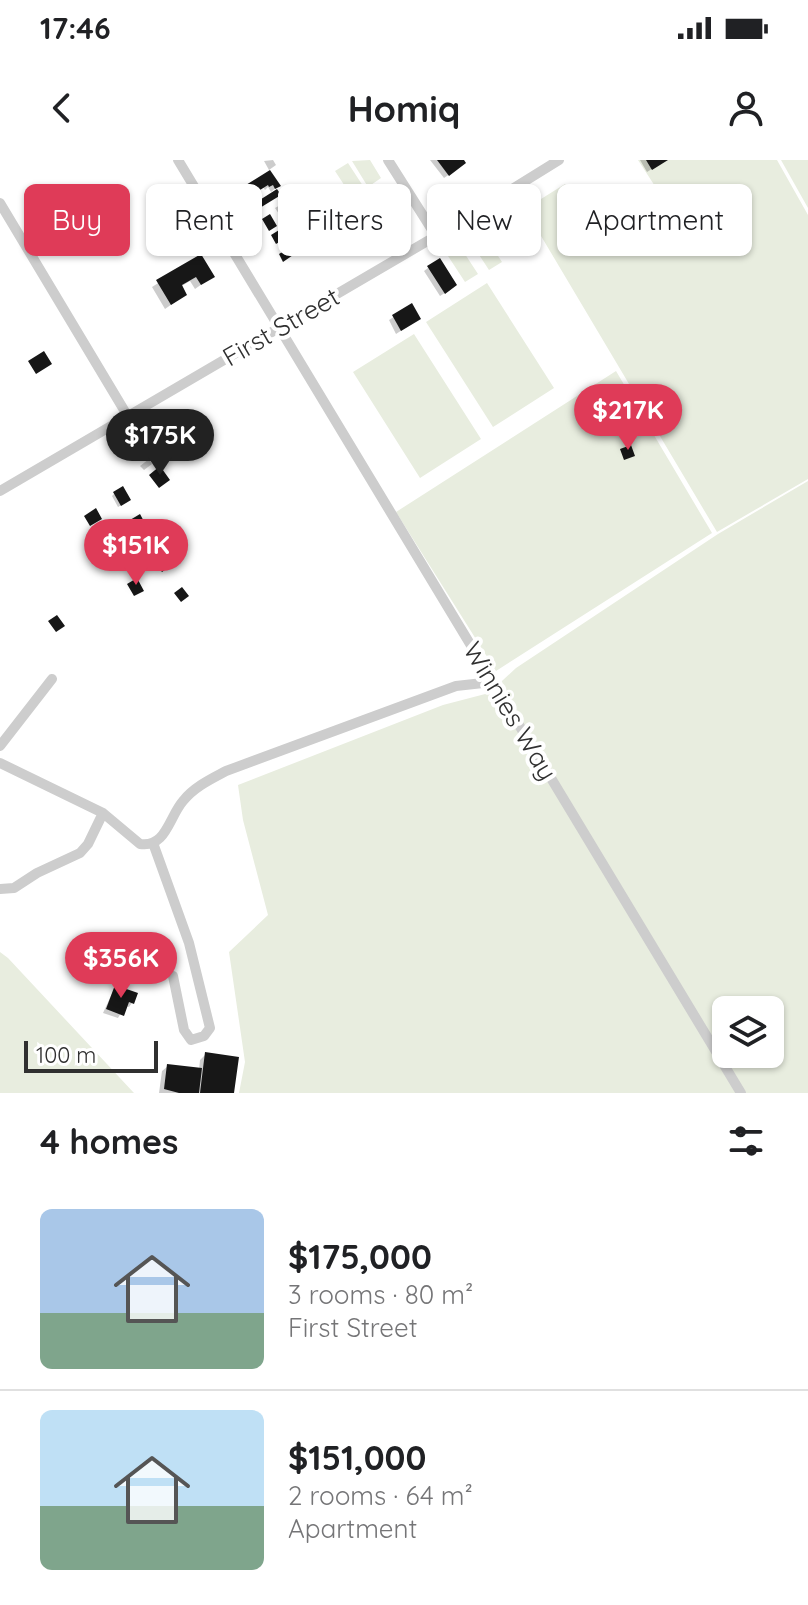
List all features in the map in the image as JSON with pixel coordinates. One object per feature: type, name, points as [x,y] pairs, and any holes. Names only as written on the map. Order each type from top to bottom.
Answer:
[{"type":"street","name":"Winnies Way","points":[[178,160],[741,1093]]},
{"type":"street","points":[[388,160],[427,222]]},
{"type":"street","name":"First Street","points":[[520,184],[559,160]]},
{"type":"street","points":[[0,203],[127,415]]},
{"type":"street","name":"First Street","points":[[0,491],[427,241]]},
{"type":"street","points":[[0,746],[52,679]]},
{"type":"street","points":[[0,763],[103,813],[140,844],[153,843],[160,839],[186,797],[206,781],[226,771],[456,686],[492,682]]},
{"type":"street","points":[[0,889],[14,888],[37,873],[80,853],[88,844],[103,813]]},
{"type":"street","points":[[153,843],[189,943],[210,1028],[204,1036],[191,1040],[184,1030],[173,976]]},
{"type":"shaded area","points":[[370,160],[381,178],[366,184],[352,161]]},
{"type":"shaded area","points":[[638,160],[777,160],[808,215],[808,479],[717,532],[541,236],[541,199],[557,189],[557,256],[752,256],[752,184],[654,184]]},
{"type":"shaded area","points":[[781,160],[808,160],[808,208]]},
{"type":"shaded area","points":[[348,163],[362,184],[344,184],[335,171]]},
{"type":"shaded area","points":[[448,256],[466,256],[478,274],[465,282]]},
{"type":"shaded area","points":[[480,256],[498,256],[502,262],[489,270]]},
{"type":"shaded area","points":[[487,283],[554,388],[493,427],[426,322]]},
{"type":"shaded area","points":[[414,334],[481,439],[420,478],[353,372]]},
{"type":"shaded area","points":[[616,371],[712,533],[496,671],[396,512]]},
{"type":"shaded area","points":[[808,481],[808,1093],[239,1093],[245,1062],[229,952],[268,915],[243,820],[238,785],[443,705],[489,693],[516,668],[718,534]]},
{"type":"shaded area","points":[[0,952],[8,958],[134,1093],[0,1093]]},
{"type":"building","points":[[437,160],[464,160],[466,163],[449,176]]},
{"type":"building","points":[[646,160],[668,160],[652,170]]},
{"type":"building","points":[[270,170],[280,184],[275,189],[273,185],[262,189],[262,184],[247,184]]},
{"type":"building","points":[[278,190],[278,197],[262,207],[262,199]]},
{"type":"building","points":[[270,214],[277,226],[269,231],[262,219]]},
{"type":"building","points":[[278,231],[278,243],[276,244],[271,235]]},
{"type":"building","points":[[198,256],[202,256],[215,277],[201,285],[196,277],[182,285],[187,295],[171,305],[156,280]]},
{"type":"building","points":[[440,258],[457,285],[445,294],[427,266]]},
{"type":"building","points":[[412,303],[421,319],[401,331],[392,315]]},
{"type":"building","points":[[44,351],[52,364],[36,374],[28,361]]},
{"type":"building","points":[[631,445],[635,456],[624,460],[620,449]]},
{"type":"building","points":[[160,466],[170,480],[159,488],[149,475]]},
{"type":"building","points":[[123,486],[131,500],[121,506],[113,492]]},
{"type":"building","points":[[96,508],[102,519],[90,526],[84,516]]},
{"type":"building","points":[[140,514],[148,529],[138,535],[130,520]]},
{"type":"building","points":[[106,529],[114,543],[105,547],[97,534]]},
{"type":"building","points":[[152,538],[161,550],[152,557],[143,544]]},
{"type":"building","points":[[118,547],[127,560],[116,568],[107,554]]},
{"type":"building","points":[[164,556],[170,566],[162,572],[155,563]]},
{"type":"building","points":[[137,578],[144,591],[134,596],[127,584]]},
{"type":"building","points":[[182,587],[189,596],[181,602],[174,593]]},
{"type":"building","points":[[57,615],[65,626],[56,632],[48,621]]},
{"type":"building","points":[[115,985],[138,993],[134,1004],[129,1002],[124,1016],[106,1009]]},
{"type":"building","points":[[205,1052],[239,1057],[234,1093],[200,1093]]},
{"type":"building","points":[[167,1064],[202,1068],[199,1093],[164,1089]]}]
